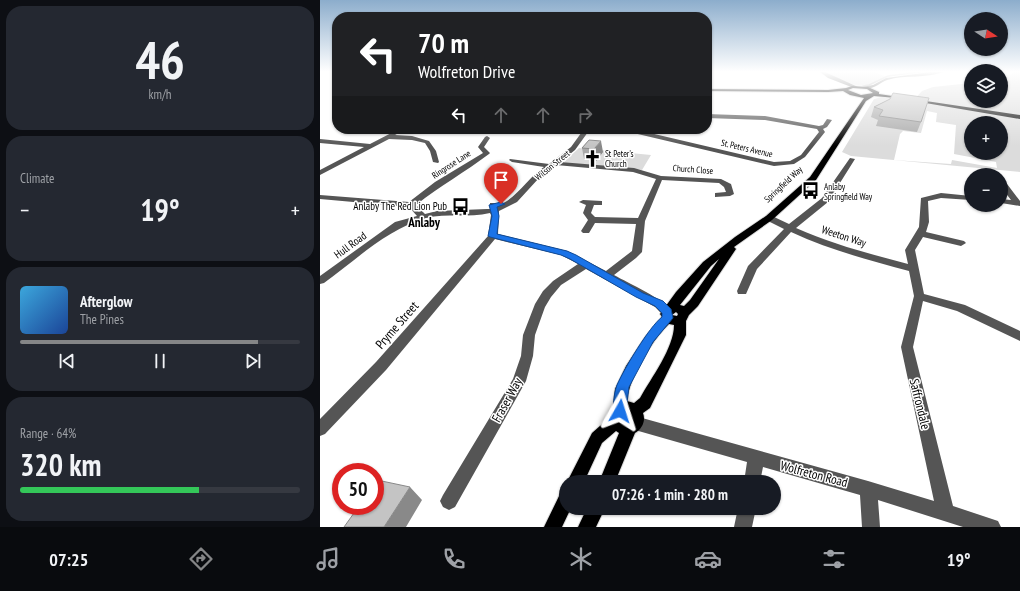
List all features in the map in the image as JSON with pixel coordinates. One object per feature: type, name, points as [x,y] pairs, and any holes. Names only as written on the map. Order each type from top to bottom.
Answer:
[{"type":"main road","name":"Springfield Way","points":[[578,475],[597,438],[627,418],[645,403],[680,335],[674,314],[680,295],[707,264],[738,239],[769,218],[813,178],[870,97]]},
{"type":"main road","points":[[894,97],[1020,117]]},
{"type":"main road","name":"Springfield Way","points":[[610,475],[620,453],[627,418],[623,387],[649,339],[663,322],[694,303],[738,239]]},
{"type":"main road","points":[[553,527],[559,515]]},
{"type":"main road","points":[[587,527],[593,515]]},
{"type":"street","points":[[712,116],[765,118],[819,128],[825,126],[829,120]]},
{"type":"street","name":"St. Peters Avenue","points":[[650,134],[774,164],[792,163],[803,156],[822,132],[819,128]]},
{"type":"street","points":[[320,173],[394,134]]},
{"type":"street","name":"Wilson Street","points":[[394,228],[421,214],[505,206],[514,199],[540,172],[553,165],[582,139],[585,134]]},
{"type":"street","points":[[388,137],[412,138],[427,142],[433,151],[434,161]]},
{"type":"street","name":"Ringrose Lane","points":[[411,205],[438,184],[464,169],[487,152],[481,147],[487,138]]},
{"type":"street","points":[[320,142],[371,146]]},
{"type":"street","points":[[742,291],[752,268],[790,228],[825,200],[851,160],[841,160]]},
{"type":"street","points":[[514,168],[515,161],[531,162],[553,165],[634,170],[660,178],[641,221],[637,252],[606,276]]},
{"type":"street","name":"Church Close","points":[[660,178],[721,181],[728,186],[730,194],[718,194]]},
{"type":"street","points":[[1008,191],[1018,203]]},
{"type":"street","name":"Saffrondale","points":[[946,513],[907,346],[919,296],[910,250],[922,234],[926,218],[924,200],[932,196],[943,195],[964,197]]},
{"type":"street","points":[[320,197],[411,205],[421,214]]},
{"type":"street","points":[[591,202],[587,213],[592,220]]},
{"type":"street","points":[[1008,202],[1018,203]]},
{"type":"street","points":[[493,208],[495,216],[493,236],[564,253],[659,304],[674,314]]},
{"type":"street","name":"Weeton Way","points":[[769,218],[813,239],[854,253],[914,269]]},
{"type":"street","points":[[592,220],[641,221]]},
{"type":"street","points":[[586,231],[592,220]]},
{"type":"street","name":"Hull Road","points":[[320,281],[394,228]]},
{"type":"street","points":[[922,234],[938,239],[961,243]]},
{"type":"street","name":"Pryme Street","points":[[320,429],[381,366],[493,236]]},
{"type":"street","name":"Fraser Way","points":[[449,501],[519,381],[527,356],[529,335],[539,307],[547,294],[558,283],[586,264]]},
{"type":"street","points":[[919,296],[961,308],[1020,336]]},
{"type":"street","name":"Wolfreton Road","points":[[627,418],[756,458],[868,489],[992,527]]},
{"type":"street","points":[[753,475],[756,458]]},
{"type":"street","points":[[868,489],[870,527]]},
{"type":"street","points":[[743,527],[746,515]]},
{"type":"shaded area","points":[[890,97],[913,101],[917,97],[964,97],[964,108],[1008,108],[1008,97],[1020,97],[1020,172],[1008,171],[1008,168],[997,168],[978,168],[851,156],[842,152],[874,99]],"holes":[[[927,111],[937,113],[936,122],[956,125],[954,154],[964,156],[964,116],[1008,116],[1008,160],[986,160],[996,162],[997,168],[952,160],[951,164],[894,160],[900,134],[903,131],[921,133]]]},
{"type":"shaded area","points":[[579,148],[651,155],[642,170],[621,167],[568,164],[564,162]]},
{"type":"building","points":[[891,97],[929,98],[921,122],[879,116],[883,110],[874,107],[890,99]]},
{"type":"building","points":[[589,140],[601,141],[594,149],[582,148]]},
{"type":"building","points":[[384,481],[410,487],[384,527],[344,527],[353,515],[384,515]]},
{"type":"place","name":"St Peter's Church","points":[[592,158]]},
{"type":"place","name":"Anlaby Springfield Way","points":[[811,191]]},
{"type":"place","name":"Anlaby The Red Lion Pub","points":[[460,206]]},
{"type":"district","name":"Anlaby","points":[[424,222]]},
{"type":"route","points":[[501,204],[493,205],[495,216],[493,236],[564,253],[659,304],[667,312],[666,316],[668,318],[649,339],[623,387],[620,399],[620,411]]}]
